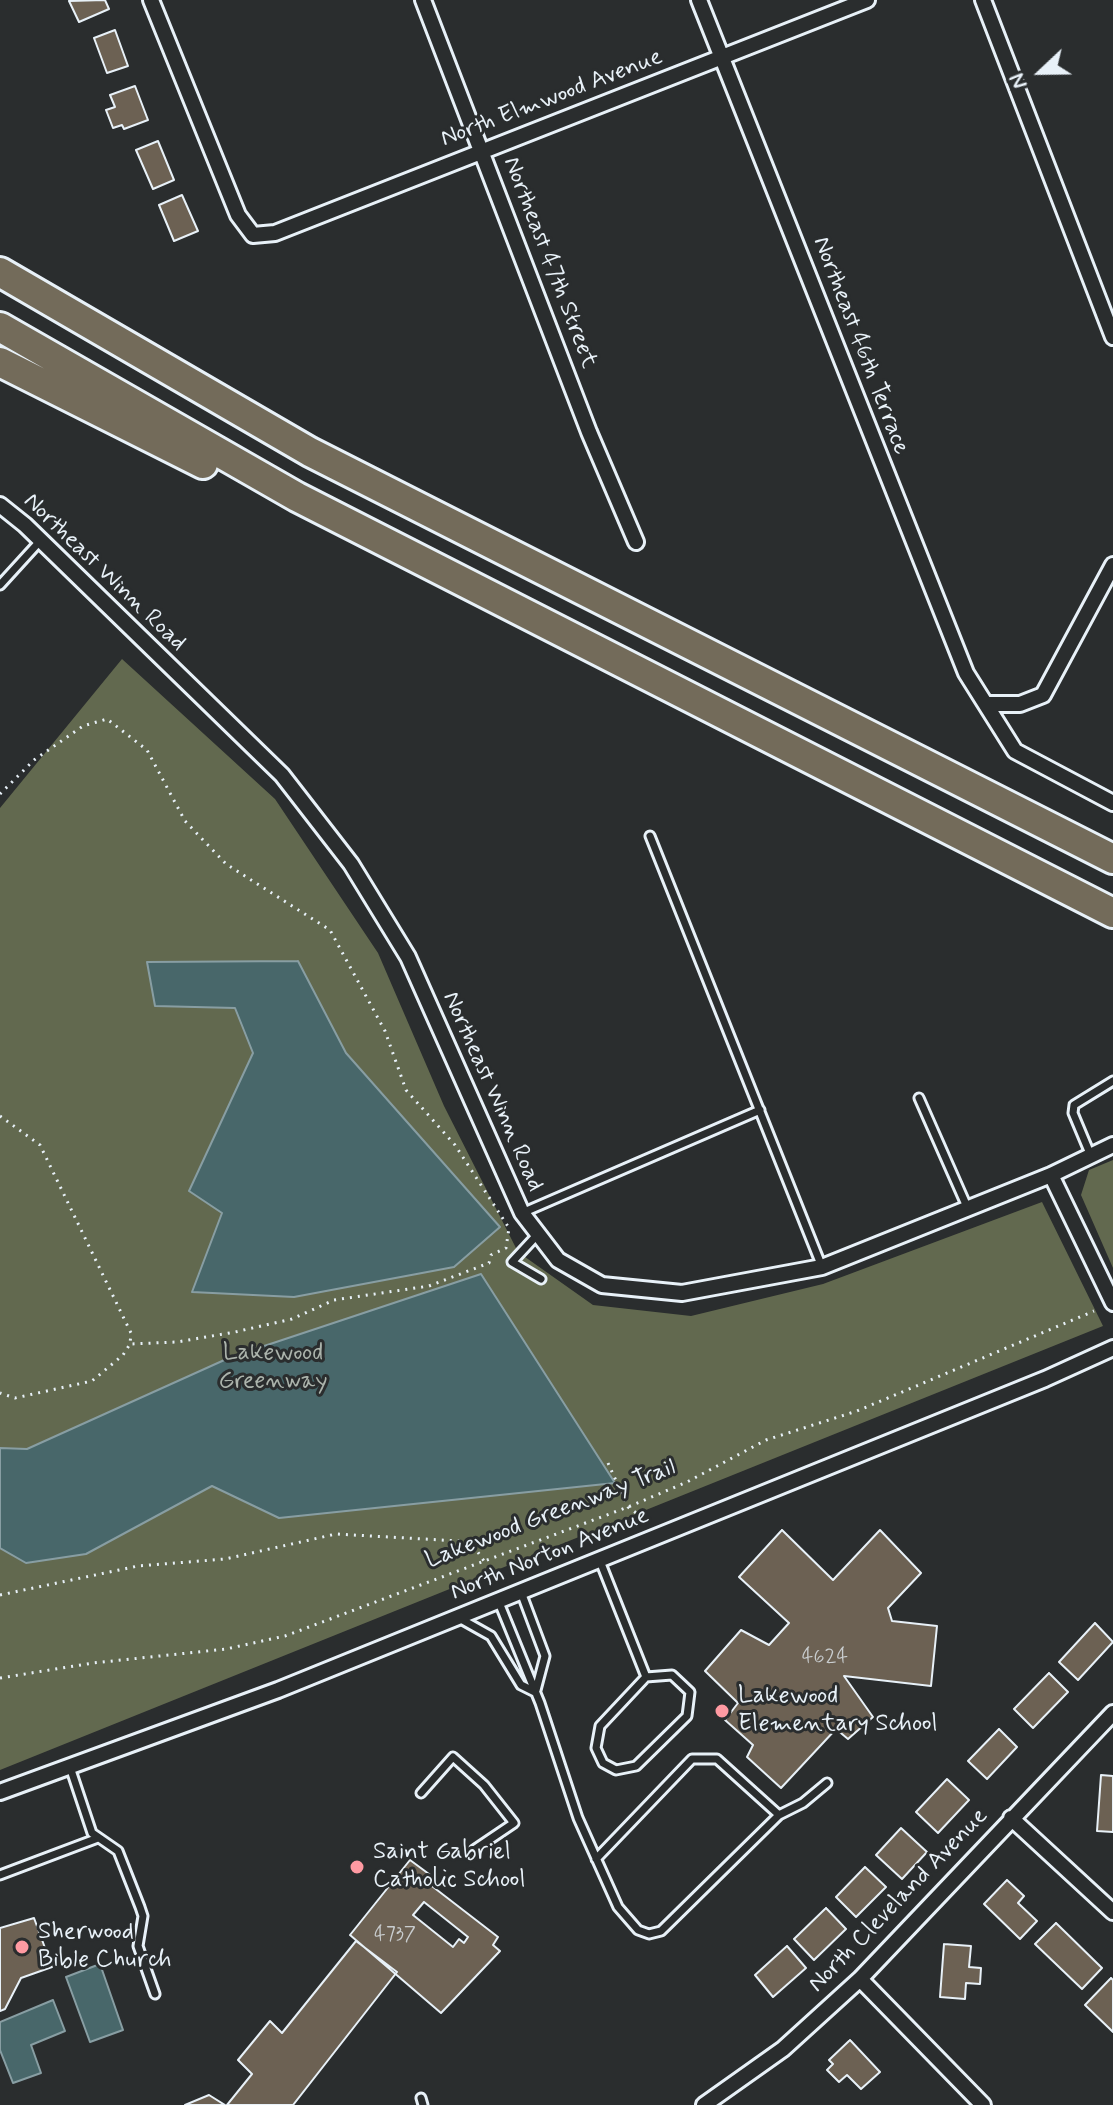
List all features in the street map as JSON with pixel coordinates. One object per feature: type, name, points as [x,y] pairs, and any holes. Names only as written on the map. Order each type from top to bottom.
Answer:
[{"type":"highway","points":[[0,272],[310,452],[1113,859]]},
{"type":"highway","points":[[0,327],[297,497],[1113,913]]},
{"type":"highway","points":[[0,362],[224,475],[297,497]]},
{"type":"street","name":"North Elmwood Avenue","points":[[151,0],[238,215],[253,235],[275,233],[867,0]]},
{"type":"street","name":"Northeast 47th Street","points":[[423,0],[483,149],[589,432],[636,542]]},
{"type":"street","name":"Northeast 46th Terrace","points":[[699,0],[936,605],[966,673],[1015,751],[1113,803]]},
{"type":"street","points":[[983,0],[1113,337]]},
{"type":"street","name":"Northeast Winn Road","points":[[0,505],[41,540],[282,775],[351,864],[408,957],[522,1213],[558,1260],[602,1285],[682,1293],[822,1267],[1051,1175],[1113,1145]]},
{"type":"street","points":[[986,704],[1020,704],[1043,695],[1113,565]]},
{"type":"street","points":[[1051,1175],[1113,1303]]},
{"type":"street","name":"North Norton Avenue","points":[[0,1792],[278,1690],[1045,1379],[1113,1348]]},
{"type":"street","name":"North Cleveland Avenue","points":[[704,2105],[783,2049],[860,1979],[1113,1713]]},
{"type":"street","points":[[1011,1818],[1113,1912]]},
{"type":"street","points":[[860,1979],[983,2105]]},
{"type":"lane","points":[[0,585],[41,540]]},
{"type":"lane","points":[[650,836],[822,1267]]},
{"type":"lane","points":[[1091,1156],[1073,1113],[1074,1105],[1113,1081]]},
{"type":"lane","points":[[919,1098],[968,1209]]},
{"type":"lane","points":[[522,1213],[760,1110]]},
{"type":"lane","points":[[538,1234],[512,1262],[541,1279]]},
{"type":"lane","points":[[599,1559],[646,1677]]},
{"type":"lane","points":[[521,1591],[545,1656],[535,1692]]},
{"type":"lane","points":[[498,1600],[535,1692],[578,1818],[618,1907],[638,1930],[649,1934],[661,1931],[779,1815],[803,1803],[827,1783]]},
{"type":"lane","points":[[457,1617],[491,1636],[521,1685],[535,1692]]},
{"type":"lane","points":[[672,1675],[690,1692],[687,1716],[636,1766],[616,1770],[603,1763],[596,1748],[600,1726],[646,1677],[672,1675]]},
{"type":"lane","points":[[421,1793],[453,1757],[484,1785],[514,1823],[474,1850]]},
{"type":"lane","points":[[596,1859],[692,1759],[717,1759],[779,1815]]},
{"type":"lane","points":[[70,1767],[92,1833],[118,1851],[140,1907],[143,1916],[138,1946],[155,1994]]},
{"type":"lane","points":[[0,1875],[98,1838]]},
{"type":"path","points":[[0,794],[34,760],[83,726],[107,719],[147,750],[185,821],[226,864],[330,930],[385,1031],[406,1090],[455,1145],[509,1228],[506,1248],[491,1255],[489,1263],[429,1286],[334,1300],[274,1323],[177,1342],[130,1344]]},
{"type":"path","points":[[0,1116],[40,1145],[131,1333],[130,1344],[123,1355],[92,1381],[15,1398],[0,1393]]},
{"type":"path","name":"Lakewood Greenway Trail","points":[[0,1678],[93,1663],[226,1649],[285,1636],[628,1507],[687,1482],[766,1440],[857,1411],[1094,1311]]},
{"type":"path","points":[[608,1463],[628,1507],[639,1515]]},
{"type":"path","points":[[0,1595],[138,1566],[225,1559],[336,1534],[459,1541],[475,1548],[484,1561]]},
{"type":"green space","name":"Lakewood Greenway","points":[[122,659],[275,799],[378,953],[444,1106],[518,1252],[593,1305],[691,1316],[823,1284],[1042,1202],[1103,1326],[0,1770],[0,808]]},
{"type":"green space","points":[[1113,1160],[1113,1268],[1081,1195],[1089,1170]]},
{"type":"water","points":[[298,961],[346,1053],[500,1227],[454,1267],[294,1297],[192,1292],[222,1213],[189,1191],[253,1053],[235,1008],[155,1006],[147,962]]},
{"type":"water","points":[[481,1274],[615,1483],[279,1518],[212,1486],[86,1554],[26,1563],[0,1548],[0,1448],[27,1449],[231,1357]]},
{"type":"water","points":[[100,1964],[123,2030],[90,2042],[66,1977]]},
{"type":"water","points":[[53,2000],[65,2031],[31,2045],[41,2073],[13,2083],[0,2050],[0,2022]]},
{"type":"building","points":[[105,0],[109,9],[79,22],[69,1]]},
{"type":"building","points":[[115,30],[128,66],[107,73],[94,38]]},
{"type":"building","points":[[135,86],[148,120],[124,129],[122,125],[113,128],[106,110],[115,107],[110,95]]},
{"type":"building","points":[[158,141],[174,180],[153,189],[136,150]]},
{"type":"building","points":[[182,195],[198,231],[174,241],[159,205]]},
{"type":"building","name":"Lakewood Elementary School","points":[[782,1530],[833,1580],[880,1530],[921,1573],[888,1608],[892,1621],[937,1626],[931,1686],[844,1676],[873,1717],[848,1739],[836,1729],[781,1788],[747,1757],[753,1745],[725,1720],[738,1703],[705,1671],[741,1630],[769,1645],[789,1623],[739,1577]]},
{"type":"building","points":[[1095,1623],[1113,1642],[1078,1680],[1059,1662]]},
{"type":"building","points":[[1049,1673],[1068,1692],[1033,1728],[1014,1709]]},
{"type":"building","points":[[999,1729],[1017,1747],[987,1779],[968,1761]]},
{"type":"building","points":[[1101,1775],[1113,1776],[1113,1832],[1097,1831]]},
{"type":"building","points":[[947,1779],[969,1800],[938,1833],[916,1812]]},
{"type":"building","points":[[901,1828],[927,1852],[902,1879],[876,1855]]},
{"type":"building","points":[[410,1860],[433,1877],[428,1883],[498,1937],[493,1945],[500,1951],[441,2013],[350,1935]],"holes":[[[424,1902],[468,1937],[464,1943],[459,1939],[453,1947],[413,1915]]]},
{"type":"building","points":[[865,1867],[886,1887],[856,1917],[836,1897]]},
{"type":"building","points":[[1007,1880],[1024,1896],[1018,1903],[1037,1921],[1020,1939],[984,1904]]},
{"type":"building","points":[[826,1908],[846,1929],[814,1960],[794,1939]]},
{"type":"building","name":"Sherwood Bible Church","points":[[34,1918],[52,1967],[21,1978],[5,2009],[0,2011],[0,1928]]},
{"type":"building","points":[[1056,1923],[1102,1968],[1082,1989],[1035,1944]]},
{"type":"building","name":"Saint Gabriel Catholic School","points":[[356,1941],[397,1972],[293,2105],[227,2105],[252,2074],[238,2060],[270,2021],[282,2033]]},
{"type":"building","points":[[944,1944],[971,1946],[969,1967],[981,1968],[980,1984],[966,1983],[965,1999],[940,1997]]},
{"type":"building","points":[[787,1946],[806,1968],[773,1997],[755,1975]]},
{"type":"building","points":[[1111,1978],[1113,1980],[1113,2032],[1085,2005]]},
{"type":"building","points":[[850,2040],[880,2072],[861,2089],[847,2075],[839,2082],[827,2070],[833,2064],[829,2060]]},
{"type":"building","points":[[209,2095],[225,2105],[185,2105]]},
{"type":"place","name":"Lakewood Elementary School","points":[[722,1711]]},
{"type":"place","name":"Saint Gabriel Catholic School","points":[[357,1867]]},
{"type":"place","name":"Sherwood Bible Church","points":[[22,1947]]}]
